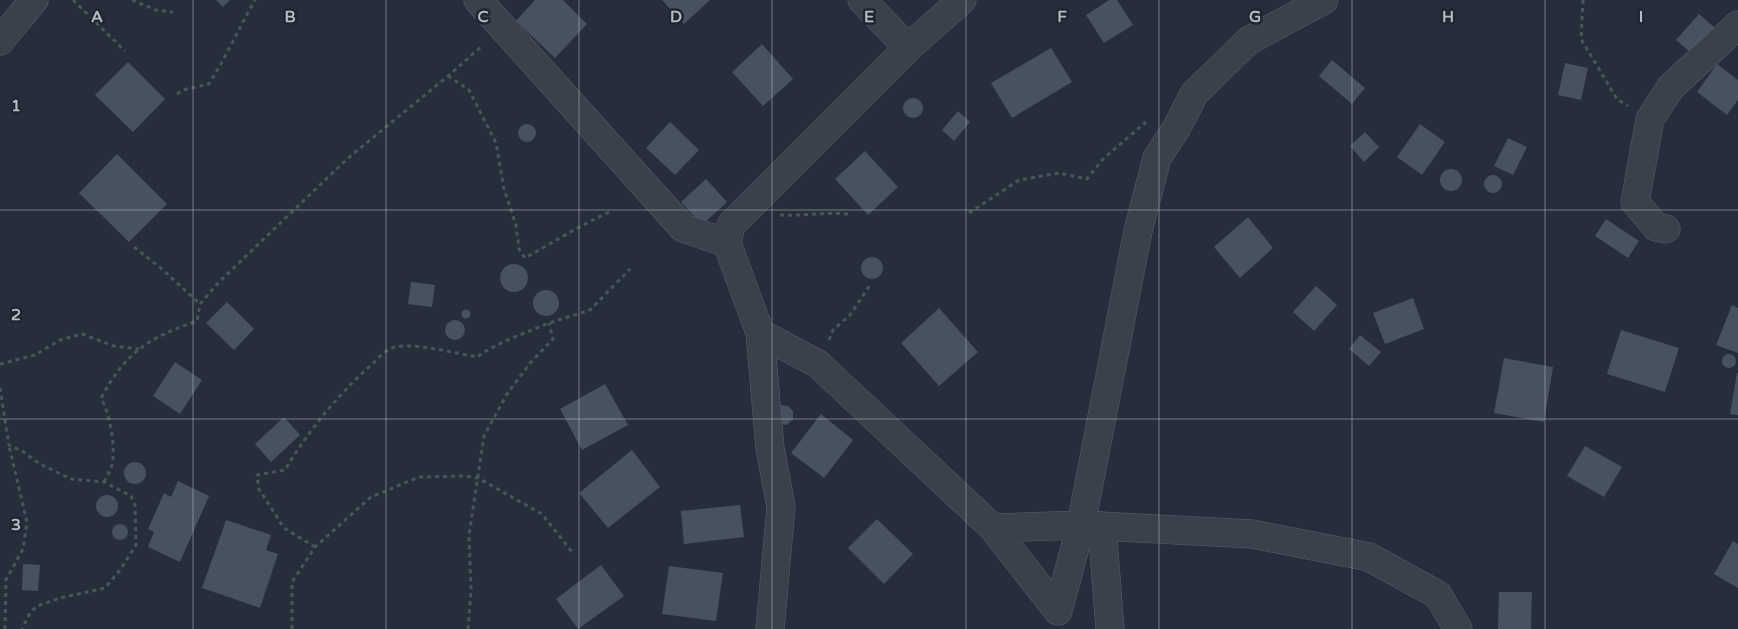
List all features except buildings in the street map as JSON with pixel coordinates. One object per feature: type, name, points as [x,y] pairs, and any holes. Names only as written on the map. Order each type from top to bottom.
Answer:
[{"type":"street","points":[[0,41],[34,0]]},
{"type":"street","points":[[478,0],[684,228],[727,243]]},
{"type":"street","points":[[862,0],[908,48]]},
{"type":"street","points":[[770,629],[781,507],[770,448],[760,333],[727,243],[731,225],[908,48],[962,0]]},
{"type":"street","points":[[760,333],[818,364],[993,528],[1058,611],[1092,525],[1138,231],[1157,158],[1194,94],[1234,53],[1248,41],[1324,0]]},
{"type":"street","points":[[1666,229],[1656,227],[1635,202],[1650,119],[1671,87],[1738,25]]},
{"type":"street","points":[[1092,525],[1110,629]]},
{"type":"street","points":[[993,528],[1092,525],[1252,534],[1369,557],[1438,595],[1458,629]]},
{"type":"path","points":[[73,0],[125,51]]},
{"type":"path","points":[[132,0],[156,10],[173,12]]},
{"type":"path","points":[[177,94],[182,90],[209,84],[220,67],[254,0]]},
{"type":"path","points":[[1583,0],[1581,39],[1617,99],[1650,119]]},
{"type":"path","points":[[104,482],[112,466],[112,436],[107,409],[101,398],[118,369],[140,349],[162,334],[197,321],[200,304],[219,282],[347,159],[448,76],[503,27]]},
{"type":"path","points":[[448,76],[469,90],[496,143],[504,189],[516,225],[520,249],[525,258],[609,212]]},
{"type":"path","points":[[969,213],[1019,180],[1058,173],[1087,178],[1103,159],[1149,119]]},
{"type":"path","points":[[752,204],[772,214],[802,216],[833,213],[849,214]]},
{"type":"path","points":[[134,248],[163,270],[200,304]]},
{"type":"path","points":[[315,547],[284,528],[259,489],[257,475],[285,470],[297,450],[310,435],[314,425],[352,383],[391,348],[412,346],[477,357],[489,349],[549,323],[590,310],[630,269]]},
{"type":"path","points":[[818,364],[833,330],[850,316],[870,285]]},
{"type":"path","points":[[468,629],[471,590],[469,535],[484,436],[507,394],[531,362],[552,339],[549,323]]},
{"type":"path","points":[[0,364],[35,355],[60,340],[82,334],[114,346],[140,349]]},
{"type":"path","points":[[0,388],[9,445],[27,522],[23,549],[6,580],[5,629]]},
{"type":"path","points":[[9,445],[40,464],[70,479],[104,482],[131,496],[135,504],[136,545],[120,570],[105,588],[60,598],[36,606],[22,629]]},
{"type":"path","points":[[292,629],[292,582],[315,547],[371,497],[419,477],[466,476],[478,478],[542,514],[572,552]]}]
